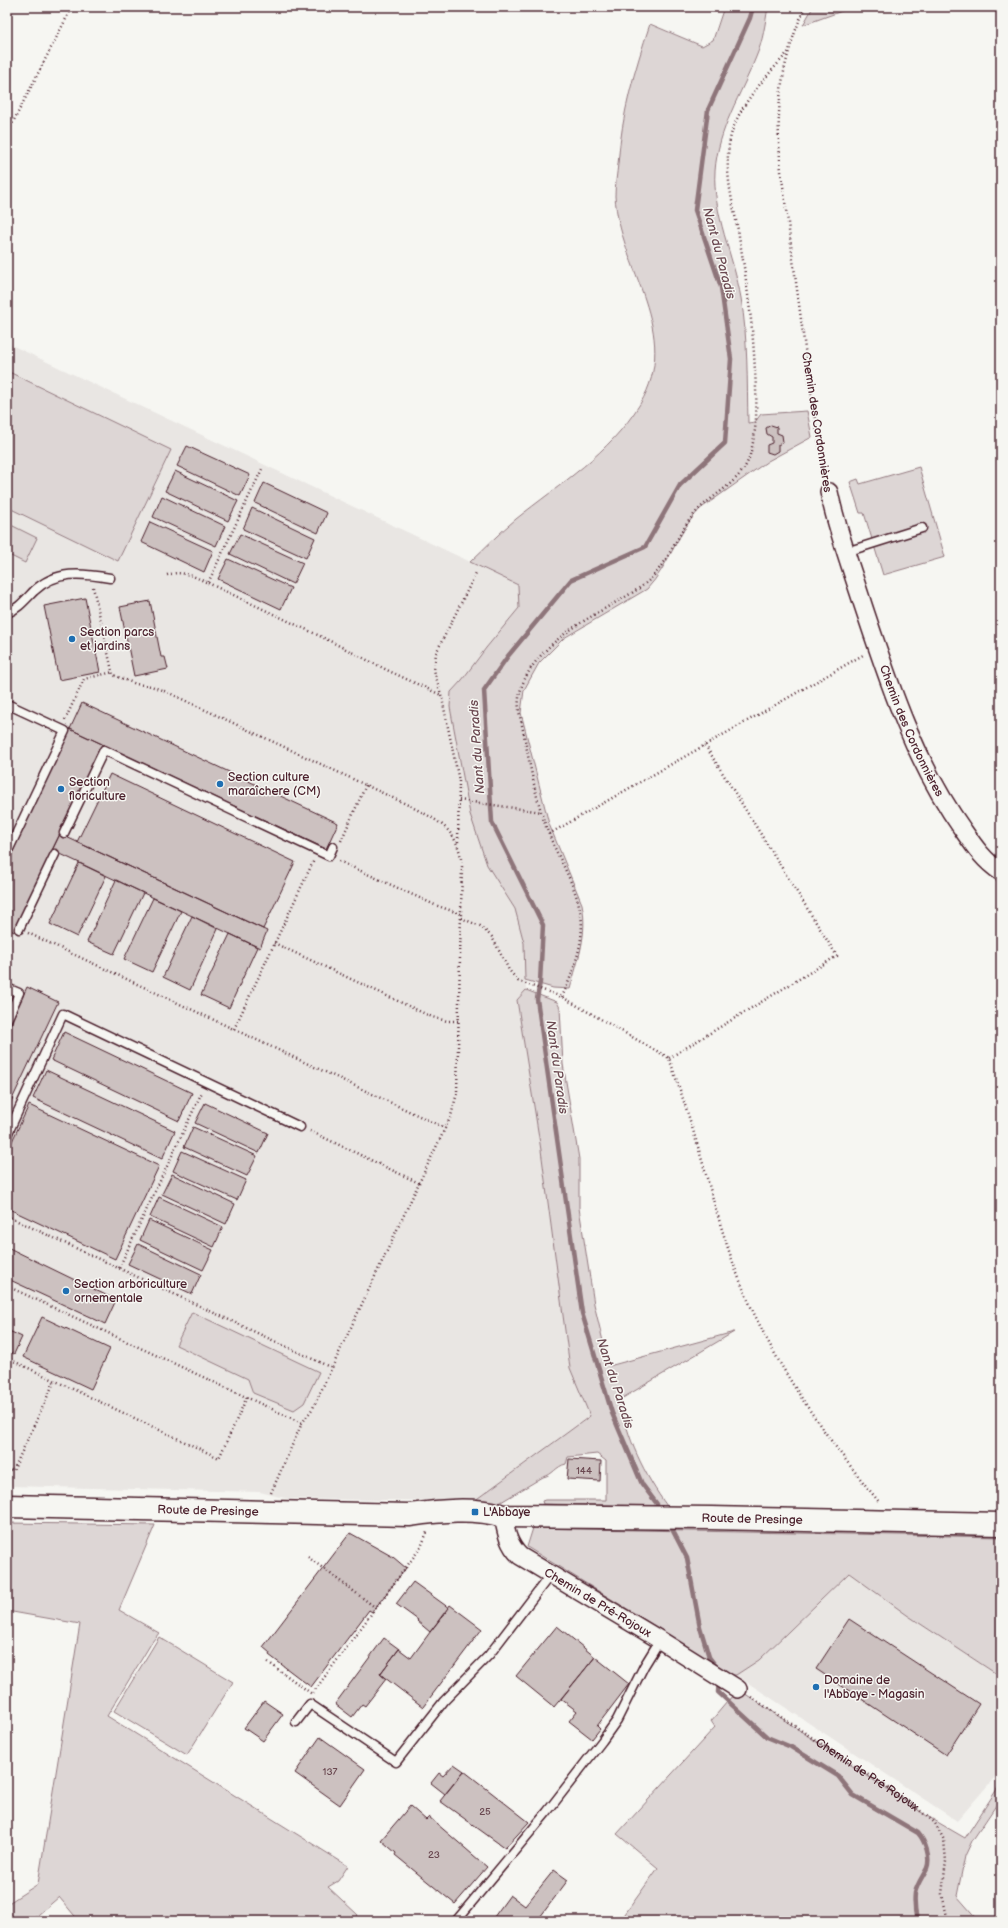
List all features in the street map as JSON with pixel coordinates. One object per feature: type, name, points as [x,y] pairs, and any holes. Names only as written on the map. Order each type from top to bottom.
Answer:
[{"type":"street","name":"Chemin des Cordonnières","points":[[828,492],[877,648],[910,737],[929,776],[949,811],[980,854],[989,864],[1001,872]]},
{"type":"street","name":"Route de Presinge","points":[[7,1506],[409,1515],[450,1512],[490,1512],[503,1516],[1001,1524]]},
{"type":"street","name":"Chemin de Pré-Rojoux","points":[[503,1516],[507,1537],[513,1549],[520,1556],[660,1640],[738,1689]]},
{"type":"lane","points":[[846,552],[922,528]]},
{"type":"lane","points":[[7,613],[19,606],[40,585],[56,576],[83,573],[110,578]]},
{"type":"lane","points":[[7,704],[65,731],[7,853]]},
{"type":"lane","points":[[64,833],[104,750],[329,856],[333,847]]},
{"type":"lane","points":[[19,929],[55,854]]},
{"type":"lane","points":[[7,988],[19,993],[7,1020]]},
{"type":"lane","points":[[7,1135],[63,1014],[300,1127]]},
{"type":"lane","points":[[296,1722],[310,1704],[396,1762],[444,1701],[489,1655],[551,1574]]},
{"type":"lane","points":[[456,1921],[547,1812],[602,1741],[617,1720],[644,1666],[660,1640]]},
{"type":"path","points":[[7,134],[72,7]]},
{"type":"path","name":"Chemin des Cordonnières","points":[[805,7],[788,52],[779,97],[778,132],[779,151],[813,408],[828,492]]},
{"type":"path","points":[[562,997],[570,978],[579,943],[581,921],[574,892],[549,834],[542,812],[518,707],[519,690],[539,657],[554,641],[585,620],[639,588],[649,580],[663,562],[690,518],[736,477],[744,468],[749,458],[757,417],[753,332],[738,231],[728,183],[728,150],[735,123],[746,103],[788,52]]},
{"type":"path","points":[[208,583],[263,467]]},
{"type":"path","points":[[458,842],[459,780],[442,695],[434,670],[434,658],[477,571]]},
{"type":"path","points":[[167,575],[179,572],[190,574],[322,637],[389,671],[442,695]]},
{"type":"path","points":[[549,834],[877,648]]},
{"type":"path","points":[[63,725],[84,679],[113,672]]},
{"type":"path","points":[[669,1058],[837,956],[705,745]]},
{"type":"path","points":[[346,830],[366,785]]},
{"type":"path","points":[[459,800],[542,812]]},
{"type":"path","points":[[234,1029],[318,851]]},
{"type":"path","points":[[329,856],[434,906],[461,916],[480,926],[492,937],[515,977],[528,985],[562,997],[669,1058],[692,1126],[724,1234],[750,1303],[785,1372],[809,1412],[839,1454],[881,1505],[885,1521]]},
{"type":"path","points":[[19,929],[445,1128]]},
{"type":"path","points":[[274,943],[432,1017],[447,1021],[459,1021]]},
{"type":"path","points":[[119,1268],[207,1082]]},
{"type":"path","points":[[263,1511],[302,1423],[313,1408],[419,1183],[300,1127]]},
{"type":"path","points":[[7,1216],[332,1368]]},
{"type":"path","points":[[7,1286],[302,1423]]},
{"type":"path","points":[[7,1358],[219,1458],[246,1397]]},
{"type":"path","points":[[7,1468],[13,1471],[55,1380]]},
{"type":"path","points":[[268,1662],[312,1694],[421,1547],[424,1540]]},
{"type":"path","points":[[308,1557],[376,1608]]},
{"type":"path","name":"Chemin de Pré Rojoux","points":[[738,1689],[912,1804],[935,1824],[944,1840],[945,1850],[942,1894],[948,1921]]},
{"type":"shaded area","points":[[724,7],[768,7],[764,32],[758,51],[725,126],[717,156],[715,171],[715,186],[720,218],[738,283],[743,313],[747,360],[748,423],[755,422],[761,414],[807,411],[812,437],[768,461],[700,509],[685,528],[655,580],[647,589],[564,638],[539,663],[524,690],[521,713],[549,824],[582,904],[584,915],[583,937],[570,989],[553,988],[525,980],[524,943],[515,909],[487,865],[470,814],[450,707],[451,692],[519,608],[518,585],[470,562],[510,524],[599,453],[628,422],[640,404],[651,378],[655,352],[652,326],[619,222],[615,196],[622,127],[634,76],[650,24],[702,46],[713,40]]},
{"type":"shaded area","points":[[813,7],[853,7],[803,25]]},
{"type":"shaded area","points":[[7,343],[519,585],[519,608],[451,692],[450,707],[470,814],[487,865],[515,909],[524,943],[526,990],[517,1000],[541,1150],[570,1368],[590,1416],[474,1501],[288,1499],[260,1492],[7,1486]]},
{"type":"shaded area","points":[[7,371],[171,450],[118,561],[7,507]]},
{"type":"shaded area","points":[[919,467],[945,557],[883,575],[864,513],[860,513],[850,482],[858,479],[860,484]]},
{"type":"shaded area","points":[[7,523],[37,538],[25,563],[7,554]]},
{"type":"shaded area","points":[[526,990],[557,1002],[560,1008],[563,1064],[579,1159],[579,1208],[594,1304],[609,1366],[734,1332],[621,1399],[627,1427],[637,1455],[651,1482],[667,1506],[543,1504],[542,1501],[545,1500],[606,1500],[606,1461],[597,1454],[568,1457],[566,1464],[496,1505],[474,1501],[590,1416],[570,1368],[541,1150],[517,1000]]},
{"type":"shaded area","points":[[192,1312],[319,1372],[304,1403],[294,1410],[253,1393],[248,1379],[176,1345]]},
{"type":"shaded area","points":[[7,1523],[155,1525],[119,1610],[159,1633],[107,1716],[348,1866],[338,1881],[328,1887],[358,1915],[354,1921],[79,1921],[59,1897],[31,1921],[7,1921],[7,1904],[38,1884],[80,1624],[7,1611]]},
{"type":"shaded area","points":[[533,1528],[1001,1537],[1001,1677],[907,1615],[849,1573],[759,1660],[736,1675],[726,1675],[671,1636],[527,1547]]},
{"type":"shaded area","points":[[849,1573],[907,1615],[1001,1677],[1001,1770],[957,1821],[736,1675],[759,1660]],"holes":[[[849,1619],[979,1704],[946,1754],[816,1669]]]},
{"type":"shaded area","points":[[159,1637],[233,1682],[187,1755],[114,1711]]},
{"type":"shaded area","points":[[738,1689],[927,1816],[965,1838],[1001,1783],[1001,1798],[972,1841],[965,1856],[957,1896],[979,1921],[620,1921],[658,1868],[617,1834],[715,1727],[711,1721]]},
{"type":"building","points":[[771,425],[777,427],[777,433],[782,435],[783,442],[778,445],[778,451],[773,454],[767,452],[767,445],[772,443],[772,437],[767,434],[766,428]]},
{"type":"building","points":[[187,446],[250,475],[240,496],[177,466]]},
{"type":"building","points":[[175,471],[238,501],[228,521],[165,491]]},
{"type":"building","points":[[264,483],[327,513],[318,533],[255,503]]},
{"type":"building","points":[[162,496],[225,526],[216,546],[153,517]]},
{"type":"building","points":[[252,508],[315,538],[306,558],[243,529]]},
{"type":"building","points":[[150,522],[213,551],[204,572],[141,542]]},
{"type":"building","points":[[240,534],[303,563],[293,584],[230,554]]},
{"type":"building","points":[[228,559],[291,588],[281,609],[218,579]]},
{"type":"building","name":"Section parcs et jardins","points":[[85,598],[100,672],[59,680],[44,606]]},
{"type":"building","points":[[150,601],[161,657],[165,657],[168,669],[134,676],[120,607]]},
{"type":"building","name":"Section culture maraîchere (CM)","points":[[82,703],[338,823],[326,849],[70,729]]},
{"type":"building","name":"Section floriculture","points":[[70,729],[102,744],[14,932],[7,928],[7,864]]},
{"type":"building","points":[[110,774],[295,862],[263,929],[77,842]]},
{"type":"building","points":[[60,834],[267,931],[260,948],[52,850]]},
{"type":"building","points":[[79,863],[106,876],[77,937],[50,924]]},
{"type":"building","points":[[116,880],[143,893],[114,954],[87,942]]},
{"type":"building","points":[[153,898],[181,911],[152,972],[124,959]]},
{"type":"building","points":[[192,916],[218,929],[190,990],[163,977]]},
{"type":"building","points":[[230,934],[257,947],[229,1008],[201,995]]},
{"type":"building","points":[[27,987],[58,1002],[7,1110],[7,1030]]},
{"type":"building","points":[[64,1032],[192,1093],[179,1121],[51,1060]]},
{"type":"building","points":[[46,1070],[175,1131],[162,1159],[33,1098]]},
{"type":"building","points":[[205,1103],[268,1133],[259,1153],[195,1123]]},
{"type":"building","points":[[29,1105],[159,1166],[115,1259],[7,1208],[7,1152]]},
{"type":"building","points":[[193,1127],[257,1156],[247,1176],[184,1147]]},
{"type":"building","points":[[182,1151],[246,1180],[237,1200],[173,1171]]},
{"type":"building","points":[[172,1174],[235,1204],[226,1224],[162,1194]]},
{"type":"building","points":[[159,1197],[223,1227],[214,1247],[150,1217]]},
{"type":"building","points":[[149,1220],[213,1250],[203,1270],[140,1240]]},
{"type":"building","points":[[138,1244],[201,1274],[192,1294],[128,1264]]},
{"type":"building","name":"Section arboriculture ornementale","points":[[7,1247],[116,1300],[105,1324],[8,1279],[7,1282]]},
{"type":"building","points":[[42,1317],[110,1349],[91,1389],[23,1357]]},
{"type":"building","points":[[7,1330],[22,1337],[14,1354],[7,1351]]},
{"type":"building","points":[[569,1459],[601,1461],[600,1481],[567,1479]]},
{"type":"building","points":[[350,1533],[393,1557],[406,1568],[372,1612],[369,1610],[311,1687],[269,1655],[270,1653],[263,1647]]},
{"type":"building","points":[[413,1582],[449,1608],[430,1632],[417,1621],[418,1620],[396,1604]]},
{"type":"building","points":[[450,1605],[482,1629],[423,1707],[380,1674],[399,1649],[411,1658]]},
{"type":"building","points":[[849,1619],[979,1704],[946,1755],[816,1669]]},
{"type":"building","points":[[557,1626],[595,1657],[554,1707],[516,1676]]},
{"type":"building","points":[[384,1638],[399,1649],[380,1674],[386,1679],[365,1706],[362,1704],[352,1717],[335,1704]]},
{"type":"building","points":[[595,1657],[629,1684],[597,1726],[600,1729],[592,1739],[569,1721],[577,1711],[561,1699]]},
{"type":"building","points":[[264,1701],[283,1714],[263,1741],[244,1728]]},
{"type":"building","points":[[320,1737],[365,1769],[340,1805],[295,1773]]},
{"type":"building","points":[[454,1764],[464,1771],[445,1794],[431,1783],[439,1773],[443,1776]]},
{"type":"building","points":[[464,1771],[529,1822],[505,1848],[440,1801]]},
{"type":"building","points":[[410,1806],[426,1820],[429,1817],[487,1867],[455,1904],[395,1855],[396,1853],[381,1840]]},
{"type":"building","points":[[554,1870],[568,1880],[537,1921],[491,1921],[510,1895],[525,1906]]},
{"type":"waterway","name":"Nant du Paradis","points":[[657,1504],[642,1484],[612,1413],[582,1313],[537,999],[540,982],[543,925],[492,822],[484,690],[508,656],[571,580],[645,547],[680,485],[725,443],[731,359],[721,287],[695,210],[708,110],[750,18],[753,7]]},
{"type":"waterway","name":"Nant du Paradis","points":[[673,1531],[687,1558],[700,1627],[709,1657],[719,1670]]},
{"type":"waterway","name":"Nant du Paradis","points":[[719,1681],[718,1692],[767,1737],[791,1747],[838,1776],[853,1795],[918,1833],[923,1840],[928,1854],[928,1864],[915,1893],[917,1921]]},
{"type":"place","name":"Section parcs et jardins","points":[[72,639]]},
{"type":"place","name":"Section culture maraîchere (CM)","points":[[220,784]]},
{"type":"place","name":"Section floriculture","points":[[61,789]]},
{"type":"place","name":"Section arboriculture ornementale","points":[[66,1291]]},
{"type":"place","name":"L'Abbaye","points":[[475,1512]]},
{"type":"place","name":"Domaine de l'Abbaye - Magasin","points":[[816,1687]]}]
